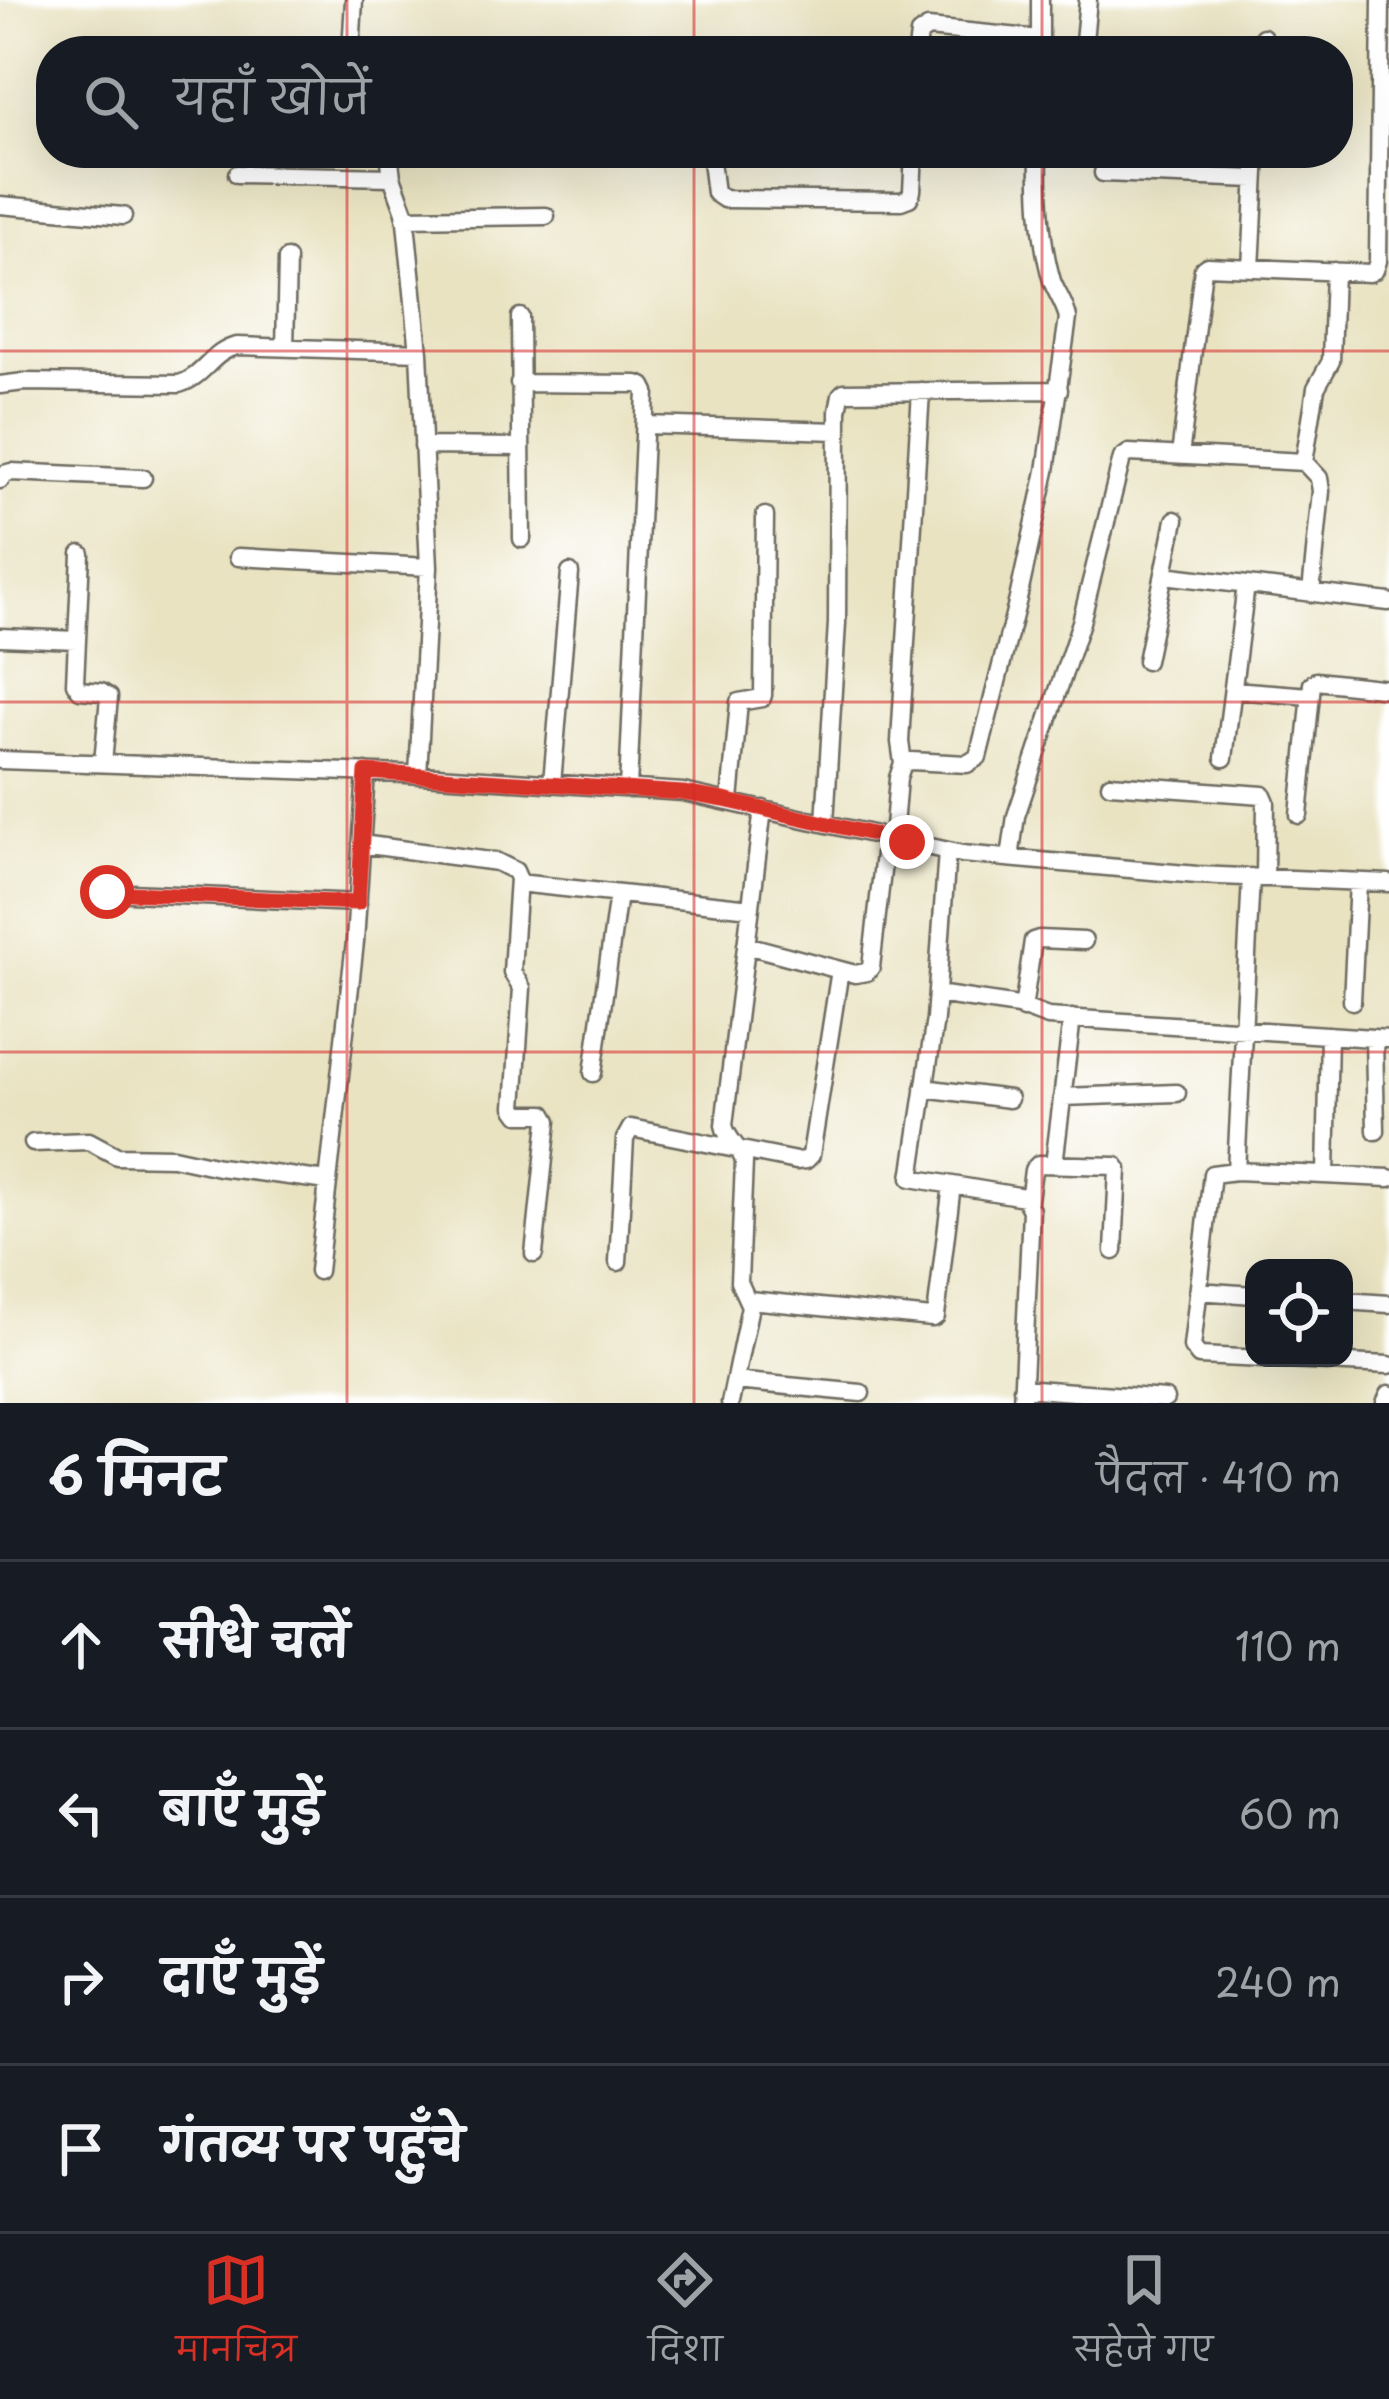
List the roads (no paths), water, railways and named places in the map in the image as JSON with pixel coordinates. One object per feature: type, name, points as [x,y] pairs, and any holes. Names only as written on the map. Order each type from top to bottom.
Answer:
[{"type":"street","points":[[352,36],[354,0]]},
{"type":"street","points":[[1040,0],[1040,36]]},
{"type":"street","points":[[1084,36],[1088,0]]},
{"type":"street","points":[[1180,456],[1200,274],[1207,266],[1376,270],[1381,0]]},
{"type":"street","points":[[920,36],[928,28],[981,36]]},
{"type":"street","points":[[390,168],[405,218],[419,352],[429,567],[418,775]]},
{"type":"street","points":[[712,168],[715,193],[724,200],[902,200],[913,191],[914,168]]},
{"type":"street","points":[[903,763],[967,764],[978,757],[1023,578],[1046,471],[1068,318],[1053,284],[1042,235],[1040,168]]},
{"type":"street","points":[[1250,268],[1256,168]]},
{"type":"street","points":[[1103,173],[1255,179]]},
{"type":"street","points":[[237,174],[392,177]]},
{"type":"street","points":[[0,205],[123,216]]},
{"type":"street","points":[[405,218],[546,216]]},
{"type":"street","points":[[285,348],[287,259]]},
{"type":"street","points":[[1304,462],[1316,388],[1331,361],[1334,272]]},
{"type":"street","points":[[520,317],[522,539]]},
{"type":"street","points":[[0,385],[179,384],[195,378],[228,347],[419,352]]},
{"type":"street","points":[[519,383],[637,384],[646,392],[628,789]]},
{"type":"street","points":[[825,823],[837,623],[839,401],[844,392],[1058,390]]},
{"type":"street","points":[[746,945],[862,974],[871,967],[903,763],[900,742],[921,391]]},
{"type":"street","points":[[645,425],[838,431]]},
{"type":"street","points":[[423,446],[520,447]]},
{"type":"street","points":[[1010,858],[1016,816],[1081,622],[1122,458],[1129,453],[1304,462],[1319,478],[1322,491],[1311,593]]},
{"type":"street","points":[[0,480],[11,472],[143,478]]},
{"type":"street","points":[[730,801],[739,702],[763,695],[765,516]]},
{"type":"street","points":[[1146,661],[1175,520]]},
{"type":"street","points":[[81,554],[77,688],[107,694],[110,702],[103,763]]},
{"type":"street","points":[[238,556],[429,567]]},
{"type":"street","points":[[552,784],[569,573]]},
{"type":"street","points":[[1164,575],[1389,602]]},
{"type":"street","points":[[1224,758],[1246,585]]},
{"type":"street","points":[[0,637],[77,640]]},
{"type":"street","points":[[1298,815],[1312,684],[1389,689]]},
{"type":"street","points":[[1233,690],[1310,696]]},
{"type":"street","points":[[0,760],[366,772],[683,793],[947,851],[1258,878],[1389,883]]},
{"type":"street","points":[[319,1271],[358,903],[366,772]]},
{"type":"street","points":[[1110,784],[1263,795],[1266,802],[1243,1028],[1236,1171]]},
{"type":"street","points":[[730,1403],[749,1314],[739,1282],[744,1162],[724,1125],[763,808]]},
{"type":"street","points":[[361,844],[496,862],[515,872],[512,972],[522,988],[514,1107],[520,1114],[544,1114],[548,1121],[534,1254]]},
{"type":"street","points":[[947,851],[937,994],[911,1178],[1024,1197],[1029,1202]]},
{"type":"street","points":[[1352,1001],[1358,882]]},
{"type":"street","points":[[518,883],[751,908]]},
{"type":"street","points":[[107,892],[358,903]]},
{"type":"street","points":[[593,1073],[618,894]]},
{"type":"street","points":[[1024,1009],[1033,941],[1084,940]]},
{"type":"street","points":[[618,1262],[625,1138],[631,1128],[796,1161],[811,1154],[840,970]]},
{"type":"street","points":[[937,994],[1024,1009],[1039,1016],[1381,1039],[1376,1131]]},
{"type":"street","points":[[1054,1164],[1072,1018]]},
{"type":"street","points":[[1326,1175],[1329,1035]]},
{"type":"street","points":[[925,1088],[1009,1099]]},
{"type":"street","points":[[1062,1096],[1177,1094]]},
{"type":"street","points":[[33,1143],[89,1141],[117,1156],[173,1157],[328,1181]]},
{"type":"street","points":[[1114,1251],[1118,1169],[1111,1165],[1034,1166],[1022,1395],[1165,1399]]},
{"type":"street","points":[[1389,1178],[1216,1172],[1210,1178],[1192,1346],[1199,1356],[1389,1365]]},
{"type":"street","points":[[748,1300],[936,1316],[952,1185]]},
{"type":"street","points":[[1198,1291],[1245,1294]]},
{"type":"street","points":[[1353,1301],[1389,1304]]},
{"type":"street","points":[[735,1381],[861,1393]]},
{"type":"street","points":[[1385,1403],[1389,1394]]}]
